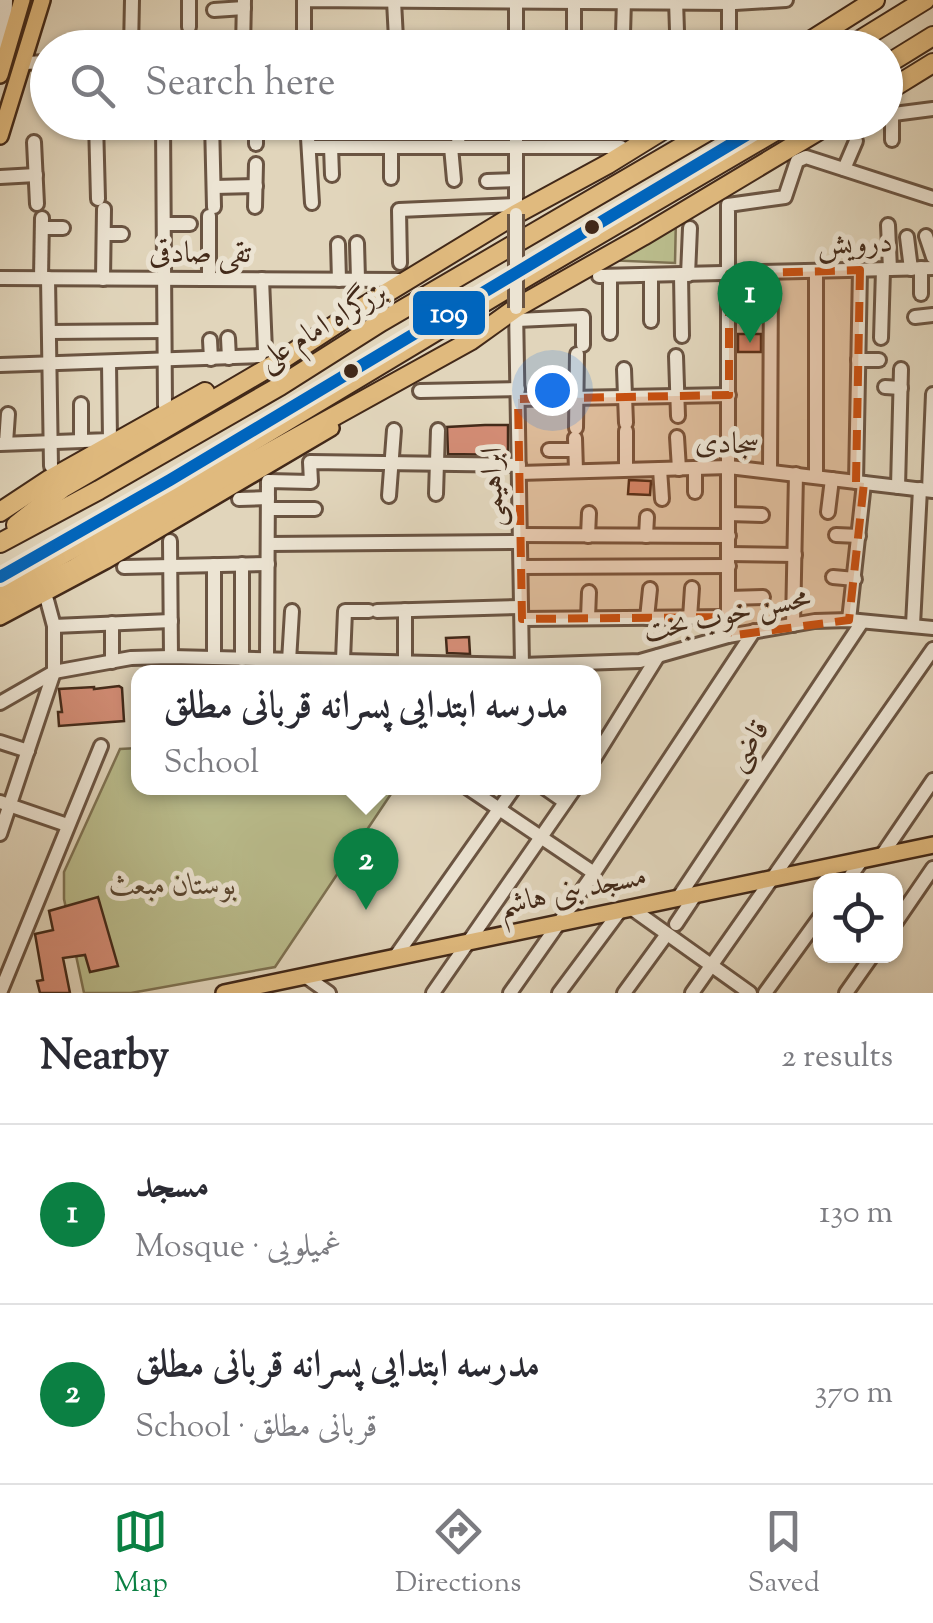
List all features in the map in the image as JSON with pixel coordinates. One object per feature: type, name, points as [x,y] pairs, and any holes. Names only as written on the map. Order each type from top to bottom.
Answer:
[{"type":"highway","points":[[828,30],[875,0]]},
{"type":"highway","points":[[876,30],[925,0]]},
{"type":"highway","points":[[903,55],[933,36]]},
{"type":"highway","points":[[903,82],[933,63]]},
{"type":"highway","points":[[0,540],[63,488],[264,371],[516,210],[647,140]]},
{"type":"highway","name":"بزرگراه امام علی","points":[[0,540],[99,490],[280,386],[381,322],[693,140]]},
{"type":"highway","name":"بزرگراه امام علی","points":[[0,589],[94,537],[760,140]]},
{"type":"highway","points":[[0,604],[75,568],[222,480],[517,314],[803,140]]},
{"type":"highway","points":[[0,512],[50,479],[306,335],[355,312]]},
{"type":"main road","points":[[2,69],[22,0]]},
{"type":"main road","points":[[33,30],[42,0]]},
{"type":"main road","points":[[0,136],[30,42]]},
{"type":"main road","points":[[0,617],[106,560],[335,425],[384,388]]},
{"type":"main road","name":"مسجد بنی هاشم","points":[[224,993],[316,987],[395,957],[933,845]]},
{"type":"street","points":[[2,69],[6,0]]},
{"type":"street","points":[[132,0],[132,30]]},
{"type":"street","points":[[189,0],[189,27]]},
{"type":"street","points":[[304,30],[304,0],[786,0]]},
{"type":"street","points":[[394,1],[396,30]]},
{"type":"street","points":[[516,1],[516,30]]},
{"type":"street","points":[[574,1],[574,30]]},
{"type":"street","points":[[623,30],[624,1]]},
{"type":"street","points":[[676,1],[677,30]]},
{"type":"street","points":[[729,1],[729,30]]},
{"type":"street","points":[[214,10],[244,4],[243,30]]},
{"type":"street","points":[[24,63],[30,63]]},
{"type":"street","points":[[903,113],[933,109]]},
{"type":"street","points":[[97,140],[103,278]]},
{"type":"street","points":[[163,140],[165,406]]},
{"type":"street","points":[[209,279],[213,140]]},
{"type":"street","points":[[308,140],[312,203]]},
{"type":"street","points":[[454,180],[455,140]]},
{"type":"street","points":[[400,263],[399,210],[516,210],[516,140]]},
{"type":"street","points":[[844,170],[856,140]]},
{"type":"street","points":[[34,142],[49,332],[52,466]]},
{"type":"street","points":[[308,147],[621,147]]},
{"type":"street","points":[[331,147],[332,175]]},
{"type":"street","points":[[391,147],[391,178]]},
{"type":"street","points":[[728,636],[728,206],[784,197],[796,161],[806,158],[933,198]]},
{"type":"street","points":[[255,207],[256,164]]},
{"type":"street","points":[[0,177],[36,175]]},
{"type":"street","points":[[487,181],[516,180]]},
{"type":"street","points":[[214,187],[256,186]]},
{"type":"street","name":"ابراهیمی","points":[[516,210],[522,665]]},
{"type":"street","points":[[40,217],[63,228]]},
{"type":"street","points":[[165,224],[190,224]]},
{"type":"street","points":[[881,338],[888,225]]},
{"type":"street","points":[[682,336],[690,228]]},
{"type":"street","points":[[104,234],[122,234]]},
{"type":"street","points":[[926,236],[933,256]]},
{"type":"street","points":[[907,238],[922,268],[921,294]]},
{"type":"street","points":[[357,243],[358,280]]},
{"type":"street","points":[[338,244],[339,280]]},
{"type":"street","name":"درویش","points":[[610,333],[604,276],[922,268]]},
{"type":"street","points":[[856,621],[860,270]]},
{"type":"street","points":[[816,272],[816,476]]},
{"type":"street","points":[[770,472],[771,273]]},
{"type":"street","points":[[651,275],[651,320]]},
{"type":"street","name":"تقی صادقی","points":[[0,278],[399,280]]},
{"type":"street","points":[[0,365],[164,361],[263,353],[262,279]]},
{"type":"street","points":[[517,314],[584,317],[576,398],[576,471]]},
{"type":"street","points":[[915,316],[933,315]]},
{"type":"street","points":[[49,332],[164,331]]},
{"type":"street","points":[[228,338],[229,358]]},
{"type":"street","points":[[210,340],[211,358]]},
{"type":"street","points":[[676,356],[678,416]]},
{"type":"street","points":[[858,360],[880,360]]},
{"type":"street","points":[[8,414],[3,444],[110,440],[109,362]]},
{"type":"street","points":[[624,369],[626,469]]},
{"type":"street","points":[[898,487],[901,369]]},
{"type":"street","points":[[885,387],[901,388]]},
{"type":"street","points":[[420,391],[576,398],[729,396]]},
{"type":"street","points":[[914,625],[933,394]]},
{"type":"street","points":[[80,441],[81,404]]},
{"type":"street","points":[[389,496],[394,430]]},
{"type":"street","points":[[436,494],[438,430]]},
{"type":"street","points":[[677,437],[678,468]]},
{"type":"street","points":[[549,450],[575,438]]},
{"type":"street","name":"سجادی","points":[[268,504],[268,481],[311,482],[310,462],[576,471],[729,467],[928,490]]},
{"type":"street","points":[[695,492],[696,468]]},
{"type":"street","points":[[660,469],[662,499]]},
{"type":"street","points":[[794,624],[796,474]]},
{"type":"street","points":[[828,512],[832,479]]},
{"type":"street","points":[[238,500],[315,509]]},
{"type":"street","points":[[267,660],[268,504]]},
{"type":"street","points":[[588,513],[588,536]]},
{"type":"street","points":[[729,514],[762,514]]},
{"type":"street","points":[[646,517],[646,536]]},
{"type":"street","points":[[836,534],[859,536]]},
{"type":"street","points":[[268,544],[729,536]]},
{"type":"street","points":[[170,542],[172,657]]},
{"type":"street","points":[[521,568],[795,555]]},
{"type":"street","points":[[242,564],[242,660]]},
{"type":"street","points":[[124,567],[268,564]]},
{"type":"street","points":[[214,565],[214,658]]},
{"type":"street","points":[[832,577],[855,579]]},
{"type":"street","points":[[690,618],[692,588]]},
{"type":"street","points":[[648,618],[650,589]]},
{"type":"street","points":[[588,618],[589,592]]},
{"type":"street","points":[[729,598],[764,598]]},
{"type":"street","points":[[0,834],[5,804],[28,752],[54,672],[54,626],[47,600]]},
{"type":"street","points":[[343,660],[346,610],[588,618],[729,617]]},
{"type":"street","points":[[404,661],[405,610]]},
{"type":"street","points":[[288,661],[292,611]]},
{"type":"street","points":[[54,626],[171,621]]},
{"type":"street","name":"محسن خوب بخت","points":[[601,666],[640,661],[728,636],[814,621],[933,628]]},
{"type":"street","name":"قاضی","points":[[678,898],[856,621]]},
{"type":"street","points":[[112,624],[112,662]]},
{"type":"street","points":[[510,993],[754,631]]},
{"type":"street","points":[[692,993],[933,650]]},
{"type":"street","points":[[601,748],[658,656]]},
{"type":"street","name":"محسن خوب بخت","points":[[0,703],[54,672],[172,657],[522,665]]},
{"type":"street","points":[[0,742],[28,752]]},
{"type":"street","points":[[0,993],[101,746]]},
{"type":"street","points":[[882,856],[933,780]]},
{"type":"street","points":[[478,795],[594,873]]},
{"type":"street","points":[[395,957],[509,795]]},
{"type":"street","points":[[555,795],[565,802]]},
{"type":"street","points":[[433,993],[570,795]]},
{"type":"street","points":[[5,804],[68,825]]},
{"type":"street","points":[[852,873],[862,860]]},
{"type":"street","points":[[903,912],[933,868]]},
{"type":"street","points":[[624,993],[696,894]]},
{"type":"street","points":[[560,993],[625,909],[672,929],[711,966],[750,993]]},
{"type":"street","points":[[765,993],[813,927]]},
{"type":"street","points":[[846,993],[867,963]]},
{"type":"highlighted area","points":[[860,270],[856,482],[864,483],[849,620],[728,636],[729,617],[522,619],[518,399],[729,395],[729,274]]},
{"type":"green space","points":[[676,217],[675,263],[603,260]]},
{"type":"green space","name":"بوستان مبعث","points":[[131,748],[131,795],[390,795],[275,967],[131,993],[84,993],[64,899],[64,872],[120,749]]},
{"type":"building","points":[[738,334],[761,334],[761,352],[738,352]]},
{"type":"building","points":[[508,425],[508,455],[448,454],[447,427]]},
{"type":"building","points":[[629,480],[651,481],[650,495],[628,494]]},
{"type":"building","points":[[469,637],[470,654],[447,653],[446,638]]},
{"type":"building","points":[[119,686],[124,721],[59,726],[59,689]]},
{"type":"building","points":[[98,897],[118,966],[90,972],[85,955],[63,958],[70,993],[40,993],[37,981],[43,980],[35,934],[53,930],[49,911]]},
{"type":"transit line","name":"109","points":[[0,577],[170,480],[738,140]]},
{"type":"place","name":"مسجد","points":[[750,343]]},
{"type":"place","name":"مدرسه ابتدایی پسرانه قربانی مطلق","points":[[366,910]]}]
